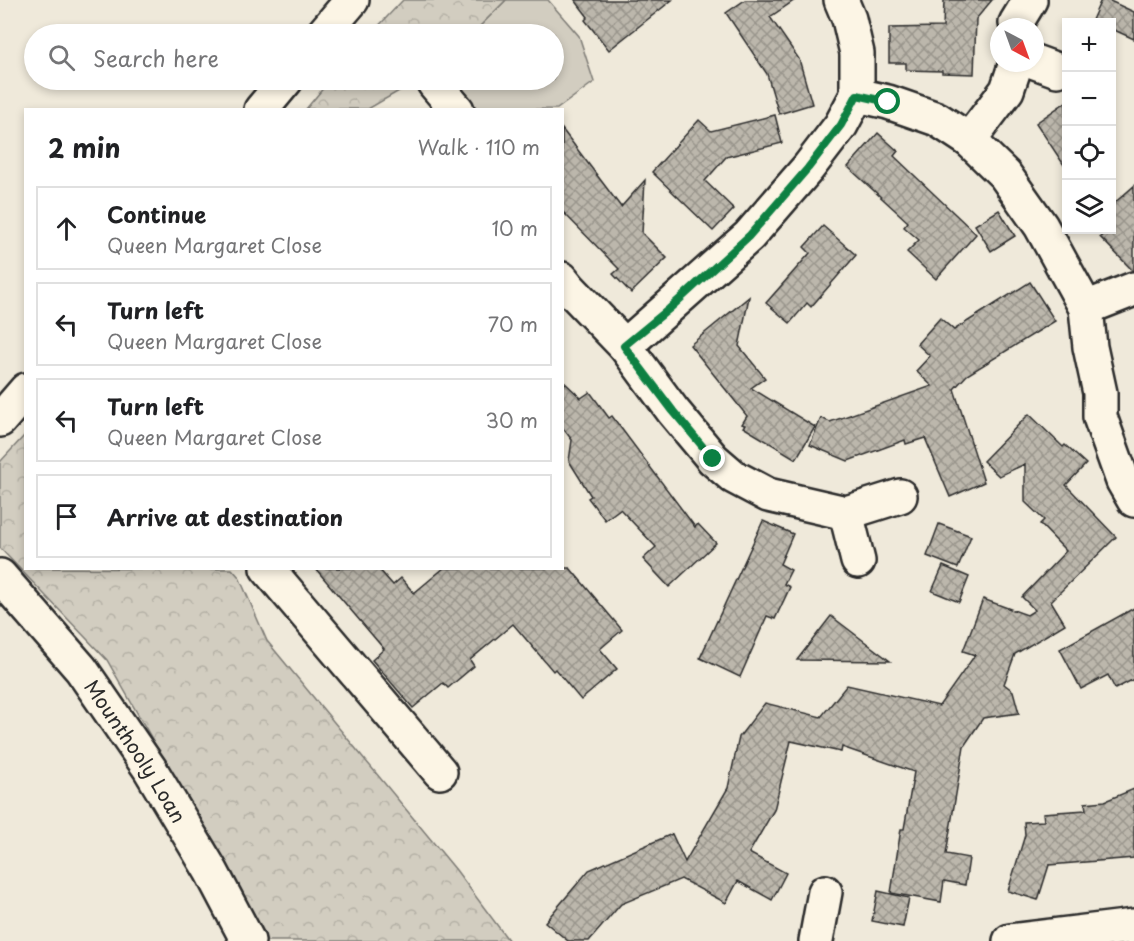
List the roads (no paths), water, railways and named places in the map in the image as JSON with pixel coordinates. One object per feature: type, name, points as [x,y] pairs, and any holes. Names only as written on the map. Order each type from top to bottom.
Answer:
[{"type":"street","points":[[332,24],[352,0]]},
{"type":"street","points":[[624,346],[669,309],[749,236],[808,168],[841,125],[857,95],[857,53],[849,19],[841,0]]},
{"type":"street","points":[[1019,18],[1030,0]]},
{"type":"street","points":[[969,140],[1007,90],[1013,72]]},
{"type":"street","points":[[263,108],[278,90]]},
{"type":"street","points":[[440,90],[455,108]]},
{"type":"street","points":[[857,95],[888,102],[937,119],[969,140],[1005,175],[1041,226],[1086,308],[1090,347],[1100,393],[1100,417],[1123,481],[1134,500]]},
{"type":"street","points":[[564,282],[624,346],[713,459],[734,477],[768,495],[846,513],[900,496]]},
{"type":"street","points":[[1086,308],[1134,289]]},
{"type":"street","points":[[0,420],[24,392]]},
{"type":"street","points":[[846,513],[858,561]]},
{"type":"street","points":[[269,570],[440,772]]},
{"type":"street","name":"Mounthooly Loan","points":[[0,576],[81,669],[150,769],[211,871],[248,941]]},
{"type":"street","points":[[816,941],[825,892]]},
{"type":"street","points":[[1010,941],[1134,926]]}]
